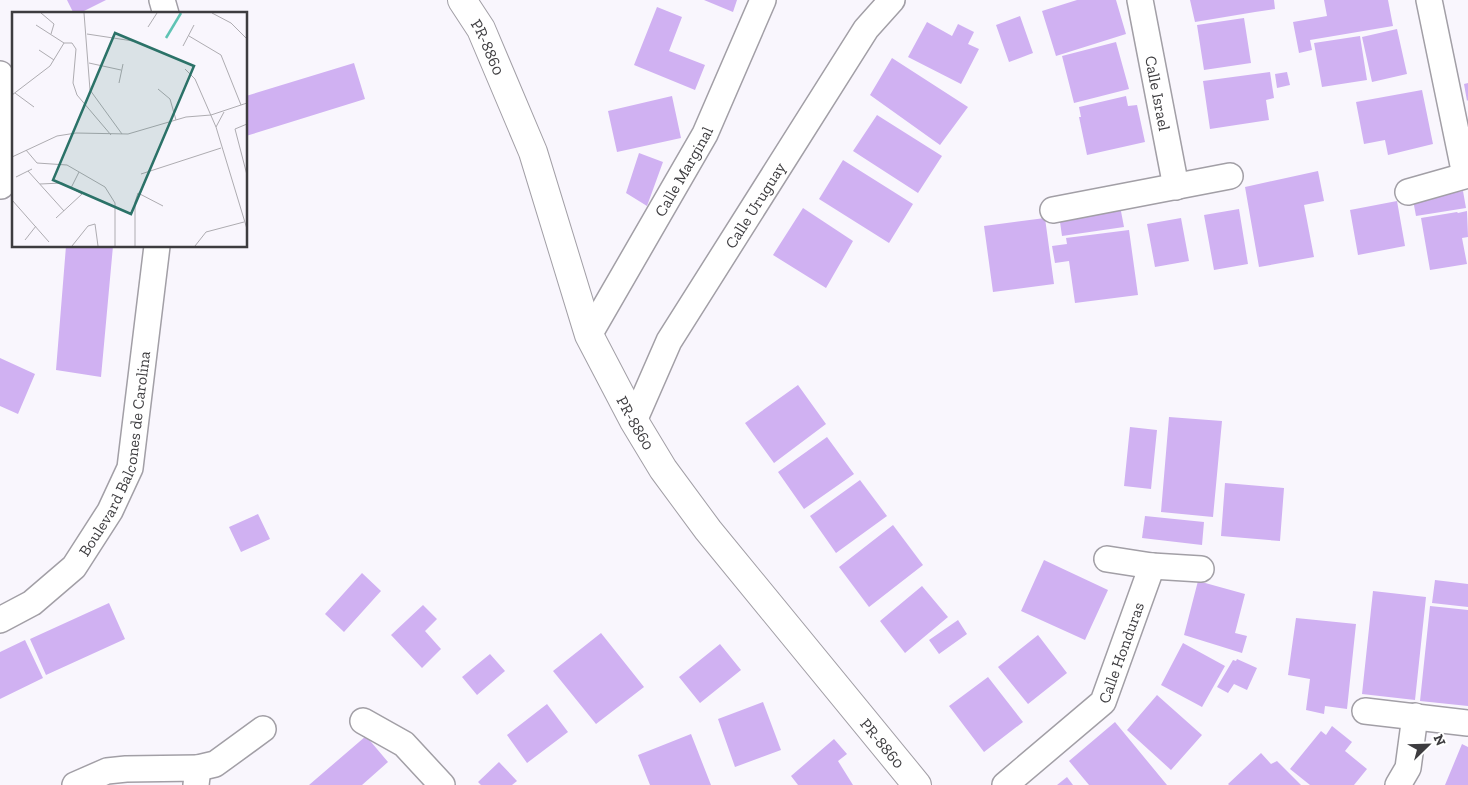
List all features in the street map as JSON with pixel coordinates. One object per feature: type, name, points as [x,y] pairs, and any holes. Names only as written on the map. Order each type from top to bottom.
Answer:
[{"type":"street","name":"PR-8860","points":[[462,0],[481,29],[533,152],[590,335],[634,421],[663,469],[708,530],[917,785]]},
{"type":"street","name":"Calle Marginal","points":[[590,335],[706,134],[763,0]]},
{"type":"street","name":"Calle Uruguay","points":[[634,421],[669,340],[866,29],[892,0]]},
{"type":"street","name":"Calle Israel","points":[[1140,0],[1176,186]]},
{"type":"street","points":[[1408,192],[1467,175],[1429,0]]},
{"type":"street","points":[[0,74],[9,94],[5,188]]},
{"type":"street","points":[[1053,210],[1230,176]]},
{"type":"street","name":"Boulevard Balcones de Carolina","points":[[0,620],[32,603],[74,567],[110,511],[130,468],[157,248]]},
{"type":"street","points":[[1107,559],[1152,566],[1201,569]]},
{"type":"street","name":"Calle Honduras","points":[[1006,785],[1103,702],[1152,566]]},
{"type":"street","points":[[1365,710],[1468,723]]},
{"type":"street","points":[[1398,785],[1408,768],[1415,716]]},
{"type":"street","points":[[363,721],[404,744],[442,785]]},
{"type":"street","points":[[75,785],[106,771],[126,768],[197,776],[263,729]]},
{"type":"building","points":[[67,0],[106,0],[82,12],[73,12]]},
{"type":"building","points":[[704,0],[737,0],[733,12]]},
{"type":"building","points":[[1077,0],[1116,0],[1126,34],[1056,56],[1042,11]]},
{"type":"building","points":[[1190,0],[1274,0],[1275,9],[1195,22]]},
{"type":"building","points":[[1324,0],[1388,0],[1393,26],[1310,40],[1312,50],[1299,53],[1293,22],[1327,16]]},
{"type":"building","points":[[657,7],[682,17],[669,51],[705,65],[695,90],[634,65]]},
{"type":"building","points":[[1020,16],[1033,53],[1009,62],[996,25]]},
{"type":"building","points":[[1244,18],[1251,63],[1204,70],[1197,25]]},
{"type":"building","points":[[927,22],[952,36],[958,24],[974,32],[968,44],[979,49],[961,84],[908,57]]},
{"type":"building","points":[[1397,29],[1407,74],[1372,82],[1362,37]]},
{"type":"building","points":[[1360,36],[1367,80],[1322,87],[1314,43]]},
{"type":"building","points":[[1116,42],[1129,89],[1074,103],[1062,56]]},
{"type":"building","points":[[892,58],[968,107],[940,145],[870,95]]},
{"type":"building","points":[[354,63],[365,99],[248,135],[248,95]]},
{"type":"building","points":[[1270,72],[1274,98],[1266,100],[1269,120],[1210,129],[1203,81]]},
{"type":"building","points":[[1287,72],[1290,85],[1277,88],[1275,74]]},
{"type":"building","points":[[1468,83],[1468,100],[1467,101],[1464,84]]},
{"type":"building","points":[[1422,90],[1433,144],[1388,155],[1385,140],[1364,144],[1356,102]]},
{"type":"building","points":[[672,96],[681,138],[617,152],[608,111]]},
{"type":"building","points":[[1126,96],[1128,106],[1137,105],[1145,142],[1087,155],[1079,117],[1081,117],[1079,107]]},
{"type":"building","points":[[877,115],[942,156],[918,193],[853,151]]},
{"type":"building","points":[[639,153],[663,162],[647,206],[626,193]]},
{"type":"building","points":[[843,160],[913,204],[889,243],[819,199]]},
{"type":"building","points":[[1318,171],[1324,201],[1304,205],[1314,257],[1259,267],[1245,187]]},
{"type":"building","points":[[1463,191],[1466,208],[1416,216],[1413,200]]},
{"type":"building","points":[[1397,201],[1405,246],[1358,255],[1350,210]]},
{"type":"building","points":[[1120,206],[1124,227],[1062,236],[1059,215]]},
{"type":"building","points":[[803,208],[853,241],[826,288],[773,255]]},
{"type":"building","points":[[1239,209],[1248,264],[1214,270],[1204,215]]},
{"type":"building","points":[[1467,211],[1468,237],[1462,238],[1467,264],[1430,270],[1421,218]]},
{"type":"building","points":[[1045,218],[1054,284],[993,292],[984,226]]},
{"type":"building","points":[[1181,218],[1189,261],[1155,267],[1147,224]]},
{"type":"building","points":[[1129,230],[1138,295],[1075,303],[1069,261],[1055,263],[1052,246],[1067,244],[1066,238]]},
{"type":"building","points":[[66,248],[113,248],[101,377],[56,370]]},
{"type":"building","points":[[0,358],[35,374],[18,414],[0,406]]},
{"type":"building","points":[[798,385],[826,424],[774,463],[745,423]]},
{"type":"building","points":[[1169,417],[1222,421],[1213,517],[1161,512]]},
{"type":"building","points":[[1130,427],[1157,430],[1151,489],[1124,486]]},
{"type":"building","points":[[827,437],[854,474],[804,509],[778,472]]},
{"type":"building","points":[[860,480],[887,516],[836,553],[810,516]]},
{"type":"building","points":[[1225,483],[1284,488],[1280,541],[1221,536]]},
{"type":"building","points":[[258,514],[270,539],[241,552],[229,527]]},
{"type":"building","points":[[1145,516],[1204,522],[1202,545],[1142,538]]},
{"type":"building","points":[[893,525],[923,565],[869,607],[839,567]]},
{"type":"building","points":[[1044,560],[1108,590],[1085,640],[1021,611]]},
{"type":"building","points":[[362,573],[381,591],[344,632],[325,614]]},
{"type":"building","points":[[1435,580],[1468,584],[1468,607],[1432,603]]},
{"type":"building","points":[[1198,581],[1245,594],[1235,633],[1247,636],[1242,653],[1184,635]]},
{"type":"building","points":[[922,586],[948,617],[905,653],[880,621]]},
{"type":"building","points":[[1373,591],[1426,597],[1415,700],[1362,694]]},
{"type":"building","points":[[109,603],[125,639],[46,675],[30,639]]},
{"type":"building","points":[[423,605],[437,619],[425,631],[441,649],[422,668],[391,635]]},
{"type":"building","points":[[1430,606],[1468,610],[1468,706],[1420,701]]},
{"type":"building","points":[[1296,618],[1356,624],[1347,709],[1325,706],[1324,714],[1306,710],[1310,679],[1288,675]]},
{"type":"building","points":[[958,620],[967,634],[939,654],[929,640]]},
{"type":"building","points":[[601,633],[644,687],[596,724],[553,671]]},
{"type":"building","points":[[1038,635],[1067,673],[1028,704],[998,667]]},
{"type":"building","points":[[25,640],[43,678],[0,699],[0,652]]},
{"type":"building","points":[[1183,643],[1225,666],[1202,707],[1161,685]]},
{"type":"building","points":[[720,644],[741,670],[700,703],[679,677]]},
{"type":"building","points":[[490,654],[505,671],[477,695],[462,677]]},
{"type":"building","points":[[1237,659],[1257,668],[1247,690],[1234,684],[1228,693],[1217,687],[1233,660],[1236,661]]},
{"type":"building","points":[[988,677],[1023,722],[984,752],[949,706]]},
{"type":"building","points":[[1157,695],[1202,735],[1171,770],[1127,730]]},
{"type":"building","points":[[763,702],[781,750],[735,767],[718,719]]},
{"type":"building","points":[[547,704],[568,732],[527,763],[507,735]]},
{"type":"building","points":[[1115,722],[1167,785],[1089,785],[1069,761]]},
{"type":"building","points":[[1332,726],[1352,742],[1345,751],[1367,769],[1354,785],[1310,785],[1290,769],[1321,731],[1326,735]]},
{"type":"building","points":[[691,734],[711,785],[650,785],[638,755]]},
{"type":"building","points":[[366,736],[388,762],[362,785],[309,785]]},
{"type":"building","points":[[834,739],[847,754],[838,761],[853,785],[798,785],[791,776]]},
{"type":"building","points":[[1462,744],[1468,747],[1468,785],[1445,785]]},
{"type":"building","points":[[1261,753],[1271,764],[1277,761],[1301,785],[1228,784]]},
{"type":"building","points":[[499,762],[517,781],[512,785],[481,785],[478,782]]},
{"type":"building","points":[[1067,777],[1073,785],[1057,785]]}]
